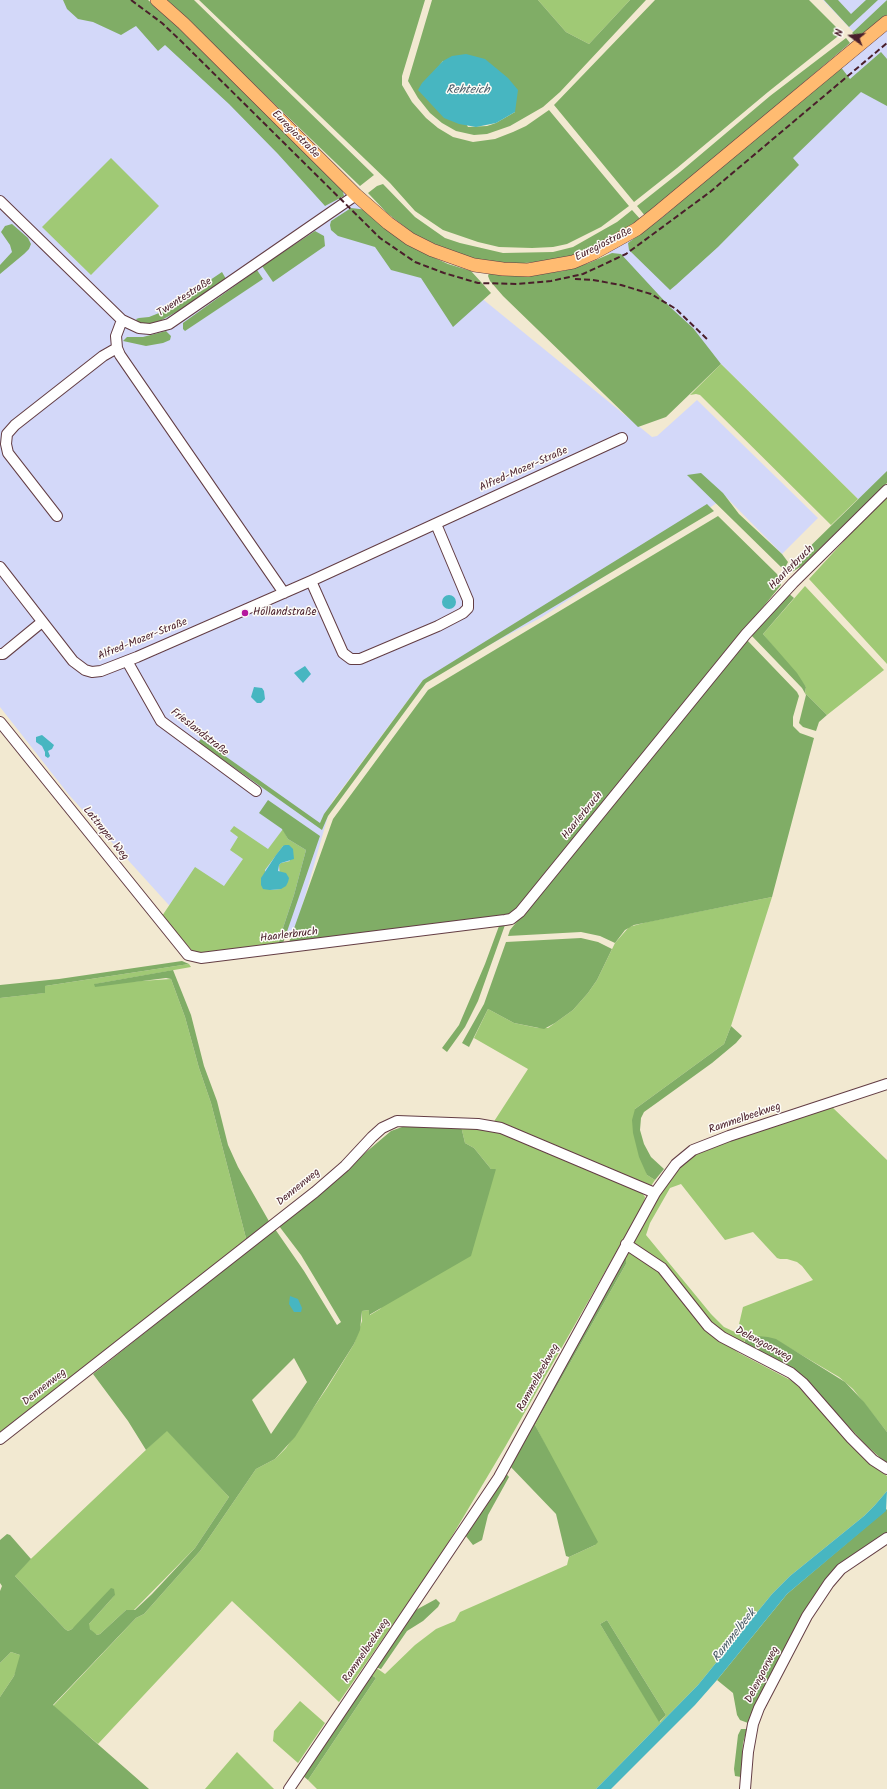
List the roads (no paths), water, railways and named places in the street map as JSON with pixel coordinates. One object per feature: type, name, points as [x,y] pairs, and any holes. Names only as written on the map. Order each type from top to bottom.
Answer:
[{"type":"main road","name":"Euregiostraße","points":[[156,0],[183,23],[356,195],[388,223],[410,239],[432,250],[474,265],[503,269],[528,270],[573,262],[594,253],[637,229],[887,22]]},
{"type":"street","name":"Twentestraße","points":[[0,200],[122,320],[145,329],[160,328],[169,324],[356,195]]},
{"type":"street","points":[[122,320],[117,330],[117,348],[120,355],[284,593]]},
{"type":"street","points":[[57,516],[8,453],[6,444],[7,434],[15,425],[104,356],[117,348]]},
{"type":"street","name":"Alfred-Mozer-Straße","points":[[0,566],[73,661],[85,670],[92,672],[101,671],[311,581],[622,438]]},
{"type":"street","name":"Haarlerbruch","points":[[194,957],[201,958],[368,939],[505,920],[516,916],[746,634],[793,583],[887,490]]},
{"type":"street","points":[[311,581],[343,653],[351,659],[360,659],[438,626],[463,613],[468,608],[468,600],[436,524]]},
{"type":"street","points":[[0,654],[3,654],[42,622]]},
{"type":"street","name":"Frieslandstraße","points":[[127,661],[162,721],[256,791]]},
{"type":"street","name":"Lattruper Weg","points":[[0,722],[185,953],[194,957]]},
{"type":"street","name":"Rammelbeekweg","points":[[290,1789],[499,1477],[626,1244],[655,1193],[676,1164],[693,1150],[729,1136],[887,1084]]},
{"type":"street","name":"Dennenweg","points":[[0,1439],[315,1192],[345,1166],[372,1136],[382,1128],[398,1121],[478,1124],[501,1128],[655,1193]]},
{"type":"street","name":"Delengoorweg","points":[[626,1244],[662,1268],[708,1326],[722,1337],[791,1373],[803,1383],[851,1438],[873,1460],[887,1469]]},
{"type":"street","name":"Delengoorweg","points":[[745,1789],[748,1752],[753,1724],[759,1708],[806,1616],[829,1583],[841,1569],[887,1538]]},
{"type":"water","name":"Rehteich","points":[[466,54],[485,59],[508,78],[518,90],[515,112],[496,123],[476,127],[459,124],[444,118],[418,90],[422,83],[443,61],[452,56]]},
{"type":"water","points":[[446,595],[452,595],[456,599],[456,605],[452,609],[446,609],[442,605],[442,599]]},
{"type":"water","points":[[305,666],[311,674],[303,683],[294,673]]},
{"type":"water","points":[[254,687],[262,688],[264,691],[265,699],[261,703],[257,703],[251,697]]},
{"type":"water","points":[[42,735],[54,745],[52,749],[48,751],[50,756],[48,758],[45,756],[42,746],[36,742],[36,737]]},
{"type":"water","points":[[285,845],[289,845],[293,849],[294,859],[279,865],[278,871],[286,873],[289,878],[286,886],[281,889],[263,889],[261,885],[261,878],[276,855]]},
{"type":"water","points":[[290,1296],[298,1299],[302,1308],[301,1312],[294,1312],[289,1304]]},
{"type":"water","points":[[887,1491],[886,1511],[787,1594],[695,1705],[611,1789],[596,1789],[698,1685],[772,1594],[790,1576],[864,1516]]},
{"type":"railway","points":[[131,0],[162,23],[182,42],[380,238],[415,262],[444,273],[478,283],[517,284],[551,281],[583,274],[626,254],[710,192],[887,43]]},
{"type":"railway","points":[[575,279],[593,280],[621,285],[651,294],[676,309],[708,340]]},
{"type":"place","name":"Hollandstraße","points":[[245,613]]},
{"type":"water label","name":"Rammelbeek","points":[[735,1636]]}]
